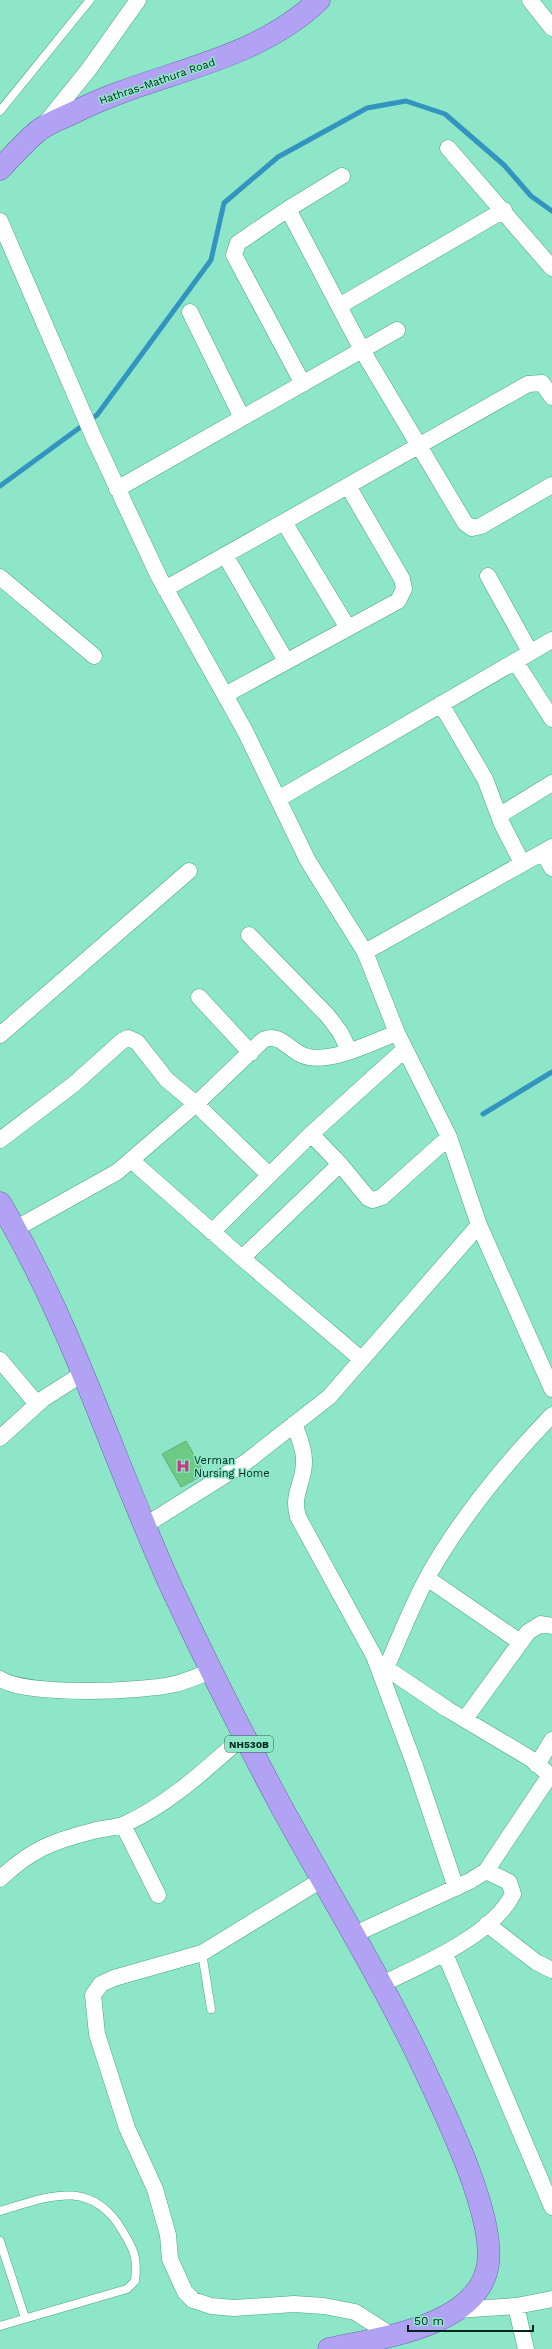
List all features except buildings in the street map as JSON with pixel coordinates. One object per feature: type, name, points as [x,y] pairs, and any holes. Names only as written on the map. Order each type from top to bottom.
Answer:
[{"type":"highway","name":"Hathras-Mathura Road","points":[[3,166],[40,130],[121,91],[191,70],[251,46],[302,16],[319,0]]},
{"type":"highway","name":"NH530B","points":[[0,1204],[9,1228],[40,1279],[82,1374],[144,1526],[212,1671],[323,1879],[382,1984],[448,2122],[470,2173],[485,2222],[489,2249],[484,2282],[474,2296],[457,2310],[428,2324],[391,2335],[331,2349]]},
{"type":"street","points":[[40,130],[89,69],[138,0]]},
{"type":"street","points":[[530,0],[552,28]]},
{"type":"street","points":[[448,148],[504,210],[552,268]]},
{"type":"street","points":[[303,384],[234,255],[238,243],[288,209],[342,176]]},
{"type":"street","points":[[288,209],[362,350],[465,523],[472,528],[481,526],[552,485]]},
{"type":"street","points":[[339,306],[504,210]]},
{"type":"street","points":[[0,221],[93,436],[165,589],[245,730],[308,861],[366,952],[397,1033],[449,1137],[479,1225],[552,1390]]},
{"type":"street","points":[[190,312],[242,418]]},
{"type":"street","points":[[118,489],[397,330]]},
{"type":"street","points":[[165,589],[528,384],[542,383],[552,397]]},
{"type":"street","points":[[225,695],[398,601],[404,589],[402,579],[348,486]]},
{"type":"street","points":[[284,522],[348,628]]},
{"type":"street","points":[[225,555],[286,661]]},
{"type":"street","points":[[488,576],[530,652]]},
{"type":"street","points":[[0,577],[94,656]]},
{"type":"street","points":[[278,799],[552,640]]},
{"type":"street","points":[[515,661],[552,719]]},
{"type":"street","points":[[441,704],[485,780],[522,864]]},
{"type":"street","points":[[500,815],[552,783]]},
{"type":"street","points":[[366,952],[547,849],[552,868]]},
{"type":"street","points":[[0,1035],[189,871]]},
{"type":"street","points":[[249,935],[327,1015],[340,1032],[349,1050]]},
{"type":"street","points":[[199,997],[251,1053]]},
{"type":"street","points":[[9,1228],[117,1172],[196,1104],[263,1040],[270,1037],[284,1042],[306,1057],[326,1058],[397,1033]]},
{"type":"street","points":[[0,1140],[74,1084],[122,1041],[128,1038],[137,1042],[167,1080],[196,1104],[269,1175]]},
{"type":"street","points":[[212,1232],[311,1134],[405,1049]]},
{"type":"street","points":[[311,1134],[340,1164],[368,1198],[378,1200],[449,1137]]},
{"type":"street","points":[[131,1160],[242,1258],[361,1359]]},
{"type":"street","points":[[242,1258],[340,1164]]},
{"type":"street","points":[[144,1526],[246,1462],[329,1397],[479,1225]]},
{"type":"street","points":[[0,1360],[37,1404]]},
{"type":"street","points":[[0,1438],[37,1404],[62,1385],[82,1374]]},
{"type":"street","points":[[381,1664],[427,1578],[462,1522],[506,1466],[552,1415]]},
{"type":"street","points":[[294,1424],[305,1461],[295,1495],[295,1507],[298,1517],[381,1664],[456,1888]]},
{"type":"street","points":[[427,1578],[520,1642]]},
{"type":"street","points":[[465,1719],[520,1642],[536,1626],[547,1624],[552,1626]]},
{"type":"street","points":[[381,1664],[465,1719],[531,1759],[546,1772]]},
{"type":"street","points":[[0,1679],[19,1686],[39,1689],[116,1691],[175,1684],[212,1671]]},
{"type":"street","points":[[0,1879],[13,1866],[39,1848],[59,1839],[123,1825],[160,1805],[192,1781],[245,1735]]},
{"type":"street","points":[[355,1934],[456,1888],[486,1871],[546,1772],[552,1740]]},
{"type":"street","points":[[123,1825],[158,1894]]},
{"type":"street","points":[[382,1984],[445,1954],[487,1924],[509,1902],[513,1894],[509,1882],[486,1871]]},
{"type":"street","points":[[323,1879],[202,1953],[114,1978],[101,1984],[93,1995],[96,2034],[127,2128],[155,2189],[168,2234],[170,2259],[185,2292],[193,2300],[211,2306],[234,2308],[294,2304],[324,2306],[355,2312],[391,2335]]},
{"type":"street","points":[[487,1924],[536,1962],[552,1970]]},
{"type":"street","points":[[445,1954],[552,2207]]},
{"type":"street","points":[[457,2310],[516,2306],[552,2299]]},
{"type":"street","points":[[516,2306],[526,2349]]},
{"type":"lane","points":[[0,111],[90,0]]},
{"type":"lane","points":[[202,1953],[211,2009]]},
{"type":"lane","points":[[0,2211],[49,2196],[74,2194],[96,2200],[114,2217],[135,2251],[137,2265],[135,2281],[127,2289],[0,2326]]},
{"type":"lane","points":[[0,2241],[25,2318]]},
{"type":"waterway","points":[[0,486],[97,415],[211,260],[224,203],[278,157],[367,108],[406,101],[445,114],[504,165],[531,196],[552,211]]},
{"type":"waterway","points":[[483,1114],[552,1072]]},
{"type":"place","name":"Verman Nursing Home","points":[[183,1466]]}]
